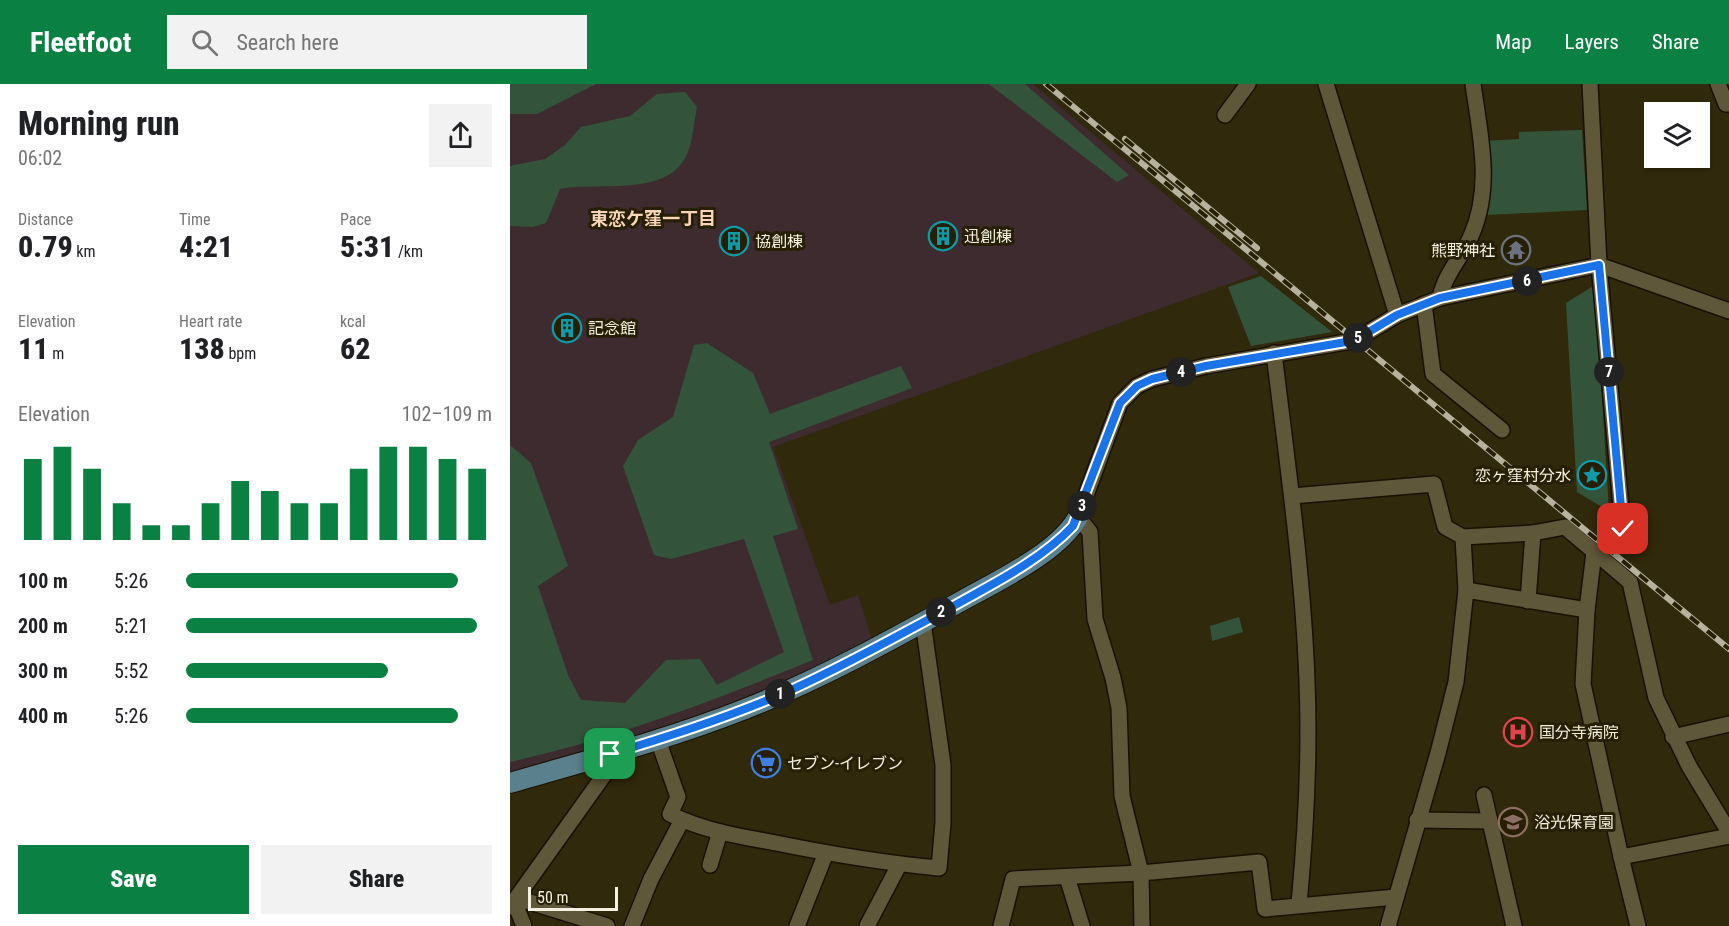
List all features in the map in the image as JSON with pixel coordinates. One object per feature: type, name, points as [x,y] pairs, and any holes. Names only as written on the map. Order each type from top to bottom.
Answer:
[{"type":"main road","points":[[510,783],[658,740],[781,694],[923,622],[1023,566],[1062,537],[1078,517]]},
{"type":"street","points":[[1225,115],[1248,84]]},
{"type":"street","points":[[1326,84],[1397,315]]},
{"type":"street","points":[[1440,298],[1442,286],[1471,237],[1483,196],[1485,176],[1473,84]]},
{"type":"street","points":[[1590,84],[1599,265],[1623,529]]},
{"type":"street","points":[[1718,84],[1726,104],[1729,104]]},
{"type":"street","points":[[1142,926],[1141,873],[1122,796],[1121,739],[1117,698],[1095,619],[1090,532],[1078,517],[1120,403],[1127,394],[1137,386],[1162,376],[1355,339],[1397,315],[1440,298],[1599,265],[1729,311]]},
{"type":"street","points":[[1424,304],[1433,374],[1502,430]]},
{"type":"street","points":[[1275,353],[1292,496],[1307,681],[1306,819],[1299,904]]},
{"type":"street","points":[[1292,496],[1434,484],[1445,527],[1463,537],[1533,533],[1565,527],[1630,582],[1649,677],[1673,737],[1729,834],[1621,857]]},
{"type":"street","points":[[1528,601],[1533,533]]},
{"type":"street","points":[[1388,926],[1456,682],[1466,590],[1463,537]]},
{"type":"street","points":[[1594,552],[1587,610],[1583,684],[1638,926]]},
{"type":"street","points":[[1466,590],[1587,610]]},
{"type":"street","points":[[658,740],[678,797],[670,814],[682,820],[720,832],[826,853],[899,865],[939,868],[943,765],[923,622]]},
{"type":"street","points":[[1673,737],[1729,724]]},
{"type":"street","points":[[513,902],[612,764],[610,754]]},
{"type":"street","points":[[1484,795],[1514,926]]},
{"type":"street","points":[[632,926],[651,879],[682,820]]},
{"type":"street","points":[[1418,820],[1490,821]]},
{"type":"street","points":[[710,865],[720,832]]},
{"type":"street","points":[[797,926],[826,853]]},
{"type":"street","points":[[1005,925],[1013,879],[1141,873],[1259,862],[1265,909],[1299,904],[1396,897]]},
{"type":"street","points":[[867,926],[899,865]]},
{"type":"street","points":[[1067,877],[1082,926]]},
{"type":"street","points":[[513,902],[603,925]]},
{"type":"street","points":[[513,902],[524,926]]},
{"type":"shaded area","points":[[510,84],[1033,84],[1259,273],[773,447],[830,605],[858,595],[872,640],[788,681],[668,728],[510,773]]},
{"type":"green space","points":[[510,84],[596,84],[537,114],[510,114]]},
{"type":"green space","points":[[989,84],[1025,84],[1129,175],[1117,182]]},
{"type":"green space","points":[[685,92],[697,107],[690,147],[679,167],[666,176],[649,182],[560,189],[546,223],[533,227],[510,226],[510,166],[545,159],[565,145],[581,127],[630,116],[657,94]]},
{"type":"green space","points":[[1582,130],[1587,210],[1487,215],[1484,141],[1519,139],[1519,132]]},
{"type":"green space","points":[[1261,276],[1332,332],[1251,346],[1228,287]]},
{"type":"green space","points":[[1595,285],[1609,511],[1577,492],[1566,303]]},
{"type":"green space","points":[[707,343],[753,373],[770,414],[901,366],[912,388],[769,442],[798,529],[773,536],[813,660],[739,690],[626,730],[510,762],[510,445],[531,463],[568,566],[538,586],[568,675],[581,700],[625,703],[666,660],[700,659],[717,685],[784,652],[744,539],[671,559],[654,555],[623,466],[638,440],[673,417],[694,345]]},
{"type":"green space","points":[[1239,617],[1243,632],[1212,641],[1210,626]]},
{"type":"railway","points":[[1046,84],[1729,649]]},
{"type":"railway","points":[[1125,139],[1257,248]]},
{"type":"place","name":"迅創棟","points":[[943,236]]},
{"type":"place","name":"協創棟","points":[[734,241]]},
{"type":"place","name":"熊野神社","points":[[1516,250]]},
{"type":"place","name":"記念館","points":[[567,328]]},
{"type":"place","name":"恋ヶ窪村分水","points":[[1592,475]]},
{"type":"place","name":"国分寺病院","points":[[1518,732]]},
{"type":"place","name":"セブン-イレブン","points":[[766,763]]},
{"type":"place","name":"浴光保育園","points":[[1513,822]]},
{"type":"district","name":"東恋ケ窪一丁目","points":[[653,218]]},
{"type":"route","points":[[610,754],[716,720],[810,681],[1023,566],[1073,526],[1120,403],[1137,386],[1152,379],[1206,366],[1346,342],[1362,336],[1397,315],[1440,298],[1599,265],[1623,529]]}]
